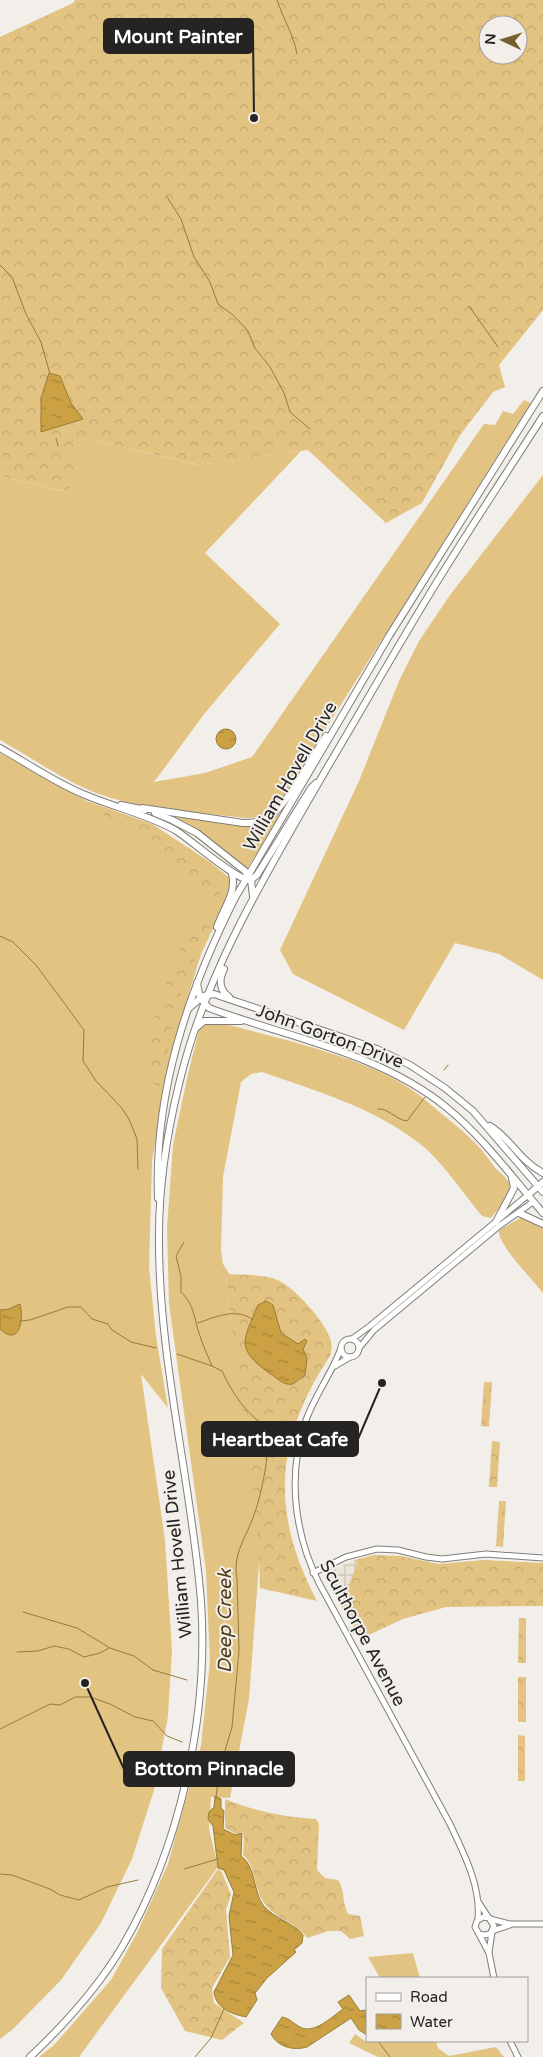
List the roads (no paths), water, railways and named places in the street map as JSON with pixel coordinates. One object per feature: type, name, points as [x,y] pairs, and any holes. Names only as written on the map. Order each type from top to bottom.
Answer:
[{"type":"main road","name":"William Hovell Drive","points":[[30,2057],[64,2024],[84,2000],[119,1951],[134,1925],[157,1875],[169,1839],[188,1766],[195,1729],[202,1654],[201,1607],[197,1560],[162,1309],[158,1190],[160,1121],[170,1069],[187,1010],[213,943],[248,879],[390,636],[543,391]]},
{"type":"main road","name":"William Hovell Drive","points":[[159,1212],[166,1149],[184,1063],[204,1004],[233,939],[254,896],[432,589],[543,416]]},
{"type":"main road","points":[[105,802],[243,823],[254,823],[272,816],[281,806],[390,636]]},
{"type":"main road","points":[[0,748],[63,784],[154,820],[174,830],[214,858],[232,874],[248,879],[257,875],[311,788],[321,779]]},
{"type":"main road","points":[[142,808],[197,833],[248,879],[254,896]]},
{"type":"main road","points":[[213,943],[221,914],[232,893],[234,884],[232,874]]},
{"type":"main road","points":[[232,1000],[224,994],[220,977],[231,951],[233,939]]},
{"type":"main road","points":[[197,982],[200,998],[204,1004]]},
{"type":"main road","name":"John Gorton Drive","points":[[208,995],[214,994],[391,1055],[410,1065],[445,1088],[485,1122],[542,1189]]},
{"type":"main road","points":[[187,1010],[200,998],[208,995]]},
{"type":"main road","name":"John Gorton Drive","points":[[204,1004],[212,1010],[369,1062],[402,1077],[446,1107],[467,1126],[543,1213]]},
{"type":"main road","points":[[194,1030],[200,1022],[204,1021],[245,1020]]},
{"type":"main road","points":[[485,1122],[501,1133],[527,1164],[543,1173]]},
{"type":"main road","points":[[496,1222],[514,1188],[509,1173]]},
{"type":"main road","points":[[528,1196],[542,1189]]},
{"type":"main road","points":[[533,1202],[542,1189]]},
{"type":"main road","points":[[519,1213],[543,1224]]},
{"type":"street","points":[[350,1357],[344,1354],[341,1348],[343,1342],[352,1339],[370,1326],[528,1196]]},
{"type":"street","points":[[334,1366],[356,1355],[359,1348],[374,1330],[533,1202]]},
{"type":"street","points":[[352,1339],[358,1343],[359,1348]]},
{"type":"street","name":"Sculthorpe Avenue","points":[[341,1348],[334,1366],[306,1420],[296,1465],[295,1495],[304,1546],[314,1573],[450,1824],[469,1867],[480,1903],[490,1918]]},
{"type":"street","points":[[314,1573],[351,1555],[377,1549],[398,1550],[426,1557],[442,1558],[486,1554],[543,1558]]},
{"type":"street","name":"Sculthorpe Avenue","points":[[478,1919],[480,1903]]},
{"type":"street","points":[[494,1977],[489,1952],[475,1927],[478,1919],[484,1917],[510,1924],[543,1924]]},
{"type":"street","points":[[489,1952],[494,1926],[490,1918]]},
{"type":"street","points":[[479,1934],[484,1936],[510,1924]]},
{"type":"street","points":[[510,2042],[518,2057]]},
{"type":"water","points":[[49,373],[60,376],[71,403],[83,419],[41,432],[41,398]]},
{"type":"water","points":[[222,729],[230,729],[236,735],[236,743],[230,749],[222,749],[216,743],[216,735]]},
{"type":"water","points":[[266,1301],[273,1305],[281,1333],[298,1344],[305,1339],[307,1341],[303,1349],[307,1358],[305,1375],[293,1384],[283,1383],[269,1373],[251,1357],[247,1350],[245,1343],[249,1327],[258,1305]]},
{"type":"water","points":[[20,1304],[21,1323],[19,1329],[12,1335],[7,1334],[0,1329],[0,1310],[9,1309]]},
{"type":"water","points":[[215,1796],[221,1799],[221,1808],[224,1811],[223,1829],[235,1835],[242,1833],[241,1856],[246,1860],[252,1872],[257,1893],[263,1905],[267,1910],[296,1928],[303,1935],[302,1943],[294,1950],[296,1952],[267,1978],[255,1993],[257,2000],[246,2017],[221,2007],[215,1998],[214,1992],[233,1955],[229,1916],[234,1892],[224,1870],[218,1868],[213,1826],[208,1819],[209,1812],[214,1807]]},
{"type":"water","points":[[349,1995],[360,2011],[365,2010],[366,2034],[359,2030],[351,2018],[307,2047],[302,2048],[286,2047],[271,2034],[282,2017],[305,2029],[316,2027],[343,2009],[338,2002]]},
{"type":"waterway","points":[[277,0],[297,54]]},
{"type":"waterway","points":[[167,197],[181,219],[194,257],[210,282],[218,304],[233,315],[248,331],[255,348],[270,367],[284,393],[290,412],[310,429]]},
{"type":"waterway","points":[[0,265],[12,277],[26,314],[41,342],[50,374]]},
{"type":"waterway","points":[[469,306],[498,347]]},
{"type":"waterway","points":[[56,438],[58,446]]},
{"type":"waterway","name":"Deep Creek","points":[[0,936],[13,942],[36,965],[84,1030],[83,1061],[96,1081],[121,1107],[129,1119],[137,1139],[138,1169]]},
{"type":"waterway","points":[[444,1070],[448,1065]]},
{"type":"waterway","points":[[378,1109],[385,1110],[407,1121],[425,1097]]},
{"type":"waterway","name":"Deep Creek","points":[[184,1242],[176,1256],[181,1276],[181,1292],[192,1307],[201,1340],[212,1366],[222,1371],[230,1388],[241,1403],[254,1417],[269,1428],[271,1434],[258,1502],[238,1553],[236,1569],[239,1650],[232,1727],[219,1771],[216,1798]]},
{"type":"waterway","points":[[20,1321],[30,1320],[68,1307],[81,1307],[92,1319],[108,1324],[112,1330],[131,1342],[156,1348]]},
{"type":"waterway","points":[[198,1323],[226,1314],[240,1314],[253,1320]]},
{"type":"waterway","points":[[177,1354],[212,1366]]},
{"type":"waterway","points":[[23,1612],[77,1628],[110,1648],[134,1656],[153,1670],[187,1680]]},
{"type":"waterway","points":[[17,1652],[38,1651],[54,1646],[69,1649],[84,1657],[100,1653],[109,1648]]},
{"type":"waterway","points":[[0,1729],[50,1704],[60,1705],[75,1697],[90,1697],[110,1704],[135,1717],[153,1721],[167,1736],[182,1742]]},
{"type":"waterway","points":[[184,1869],[218,1859]]},
{"type":"waterway","points":[[0,1874],[12,1875],[50,1889],[60,1895],[79,1900],[107,1887],[138,1880]]},
{"type":"waterway","points":[[195,2057],[211,2038],[224,2009]]},
{"type":"waterway","name":"Deep Creek","points":[[379,2042],[390,2057]]},
{"type":"place","name":"Mount Painter","points":[[254,118]]},
{"type":"place","name":"Heartbeat Cafe","points":[[382,1383]]},
{"type":"place","name":"Bottom Pinnacle","points":[[85,1683]]}]
